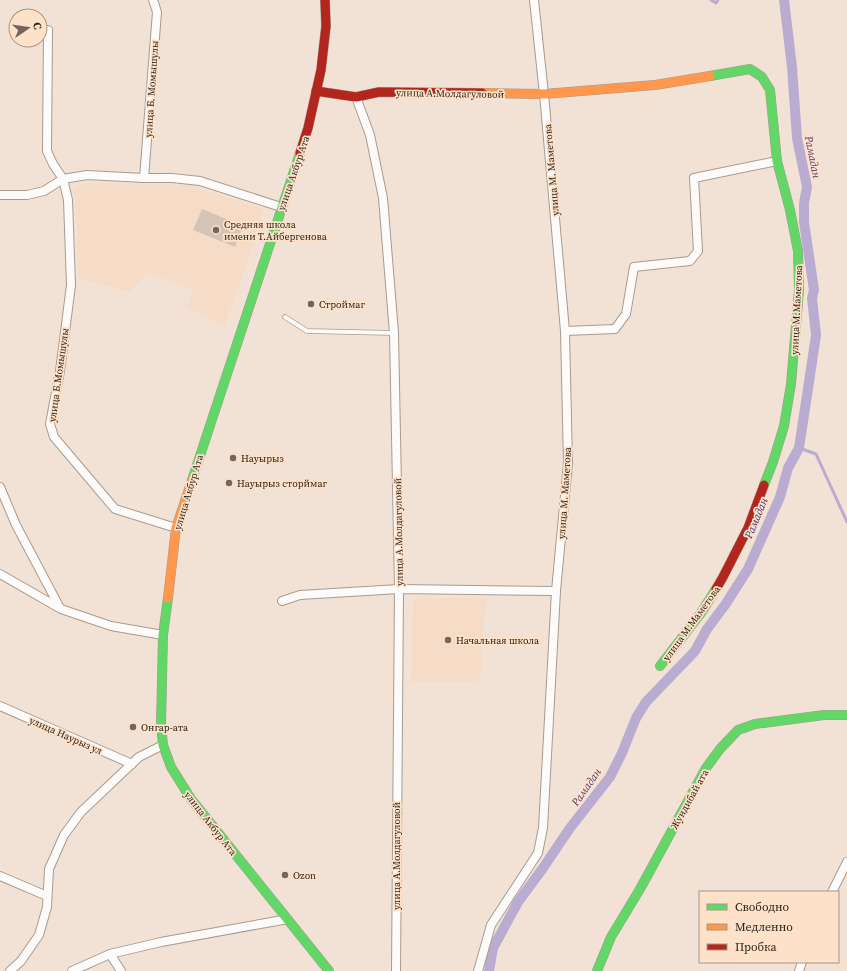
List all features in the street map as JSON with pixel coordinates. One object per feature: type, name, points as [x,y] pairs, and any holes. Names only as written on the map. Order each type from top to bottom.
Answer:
[{"type":"street","name":"улица Б. Момышулы","points":[[144,178],[157,12],[153,0]]},
{"type":"street","name":"улица Акбур Ата","points":[[325,0],[326,26],[321,70],[308,128],[176,528],[163,635],[161,726],[163,744],[171,767],[190,799],[329,971]]},
{"type":"street","name":"улица М. Маметова","points":[[478,971],[491,925],[538,853],[543,828],[556,591],[568,463],[565,331],[534,0]]},
{"type":"street","name":"улица Б.Момышулы","points":[[48,48],[47,151],[53,164],[63,179],[68,200],[71,285],[60,371],[50,424],[54,437],[115,509],[176,528]]},
{"type":"street","name":"улица М.Маметова","points":[[544,94],[655,85],[750,69],[762,77],[770,90],[777,161],[790,210],[798,252],[799,290],[791,384],[784,426],[773,462],[748,528],[723,577],[701,613],[660,666]]},
{"type":"street","name":"улица А.Молдагуловой","points":[[316,91],[356,97],[379,92],[544,94]]},
{"type":"street","name":"улица А.Молдагуловой","points":[[356,97],[370,135],[383,198],[394,332],[399,589],[396,971]]},
{"type":"street","points":[[565,331],[616,329],[626,314],[634,267],[690,261],[698,251],[694,178],[777,161]]},
{"type":"street","points":[[0,195],[27,195],[44,191],[63,179],[87,175],[172,178],[200,181],[281,207]]},
{"type":"street","points":[[0,487],[16,525],[61,609]]},
{"type":"street","points":[[0,574],[61,609],[111,626],[163,635]]},
{"type":"street","points":[[282,601],[300,594],[399,589],[556,591]]},
{"type":"street","name":"улица Наурыз ул","points":[[0,706],[132,764]]},
{"type":"street","name":"Жундибай ата","points":[[597,971],[611,937],[640,889],[706,768],[720,749],[738,730],[755,724],[824,716],[847,715]]},
{"type":"street","points":[[10,971],[21,961],[39,935],[47,907],[49,869],[64,835],[81,812],[139,757],[163,744]]},
{"type":"street","points":[[832,891],[847,862]]},
{"type":"street","points":[[0,876],[47,896]]},
{"type":"street","points":[[72,971],[110,954],[161,942],[288,919]]},
{"type":"street","points":[[110,954],[121,971]]},
{"type":"lane","points":[[285,317],[307,332],[394,332]]},
{"type":"shaded area","points":[[88,183],[187,185],[264,209],[225,326],[186,308],[194,291],[148,272],[129,292],[79,278],[74,188]]},
{"type":"shaded area","name":"Начальная школа","points":[[413,598],[486,598],[480,681],[411,682]]},
{"type":"building","points":[[202,209],[243,226],[235,247],[193,230]]},
{"type":"waterway","points":[[711,0],[716,3],[718,0]]},
{"type":"waterway","name":"Рамадан","points":[[489,971],[493,948],[518,902],[570,828],[610,777],[622,753],[636,718],[646,702],[695,651],[707,629],[725,605],[748,569],[780,497],[788,468],[799,448],[816,335],[812,298],[814,290],[804,222],[804,203],[807,187],[797,138],[792,67],[784,0]]},
{"type":"waterway","points":[[799,448],[816,454],[847,522]]},
{"type":"traffic: fast","points":[[710,76],[750,69],[762,77],[770,90],[777,161],[790,210],[798,251],[799,290],[791,384],[784,426],[764,485]]},
{"type":"traffic: fast","points":[[192,480],[300,153]]},
{"type":"traffic: fast","points":[[660,666],[701,613],[716,589]]},
{"type":"traffic: fast","points":[[168,598],[163,635],[161,725],[163,745],[171,767],[191,799],[329,971]]},
{"type":"traffic: fast","points":[[597,971],[611,937],[640,889],[706,768],[720,749],[738,730],[755,724],[824,715],[847,715]]},
{"type":"traffic: slow","points":[[482,93],[544,94],[655,85],[710,76]]},
{"type":"traffic: slow","points":[[168,598],[176,528],[192,480]]},
{"type":"traffic: jam","points":[[300,153],[308,128],[321,70],[326,26],[325,0]]},
{"type":"traffic: jam","points":[[316,91],[356,97],[379,92],[482,93]]},
{"type":"traffic: jam","points":[[716,589],[748,528],[764,485]]},
{"type":"place","name":"Средняя школа имени Т.Айбергенова","points":[[216,230]]},
{"type":"place","name":"Строймаг","points":[[311,304]]},
{"type":"place","name":"Науырыз","points":[[233,458]]},
{"type":"place","name":"Науырыз сторймаг","points":[[229,483]]},
{"type":"place","name":"Начальная школа","points":[[448,640]]},
{"type":"place","name":"Онгар-ата","points":[[133,727]]},
{"type":"place","name":"Ozon","points":[[285,875]]}]
